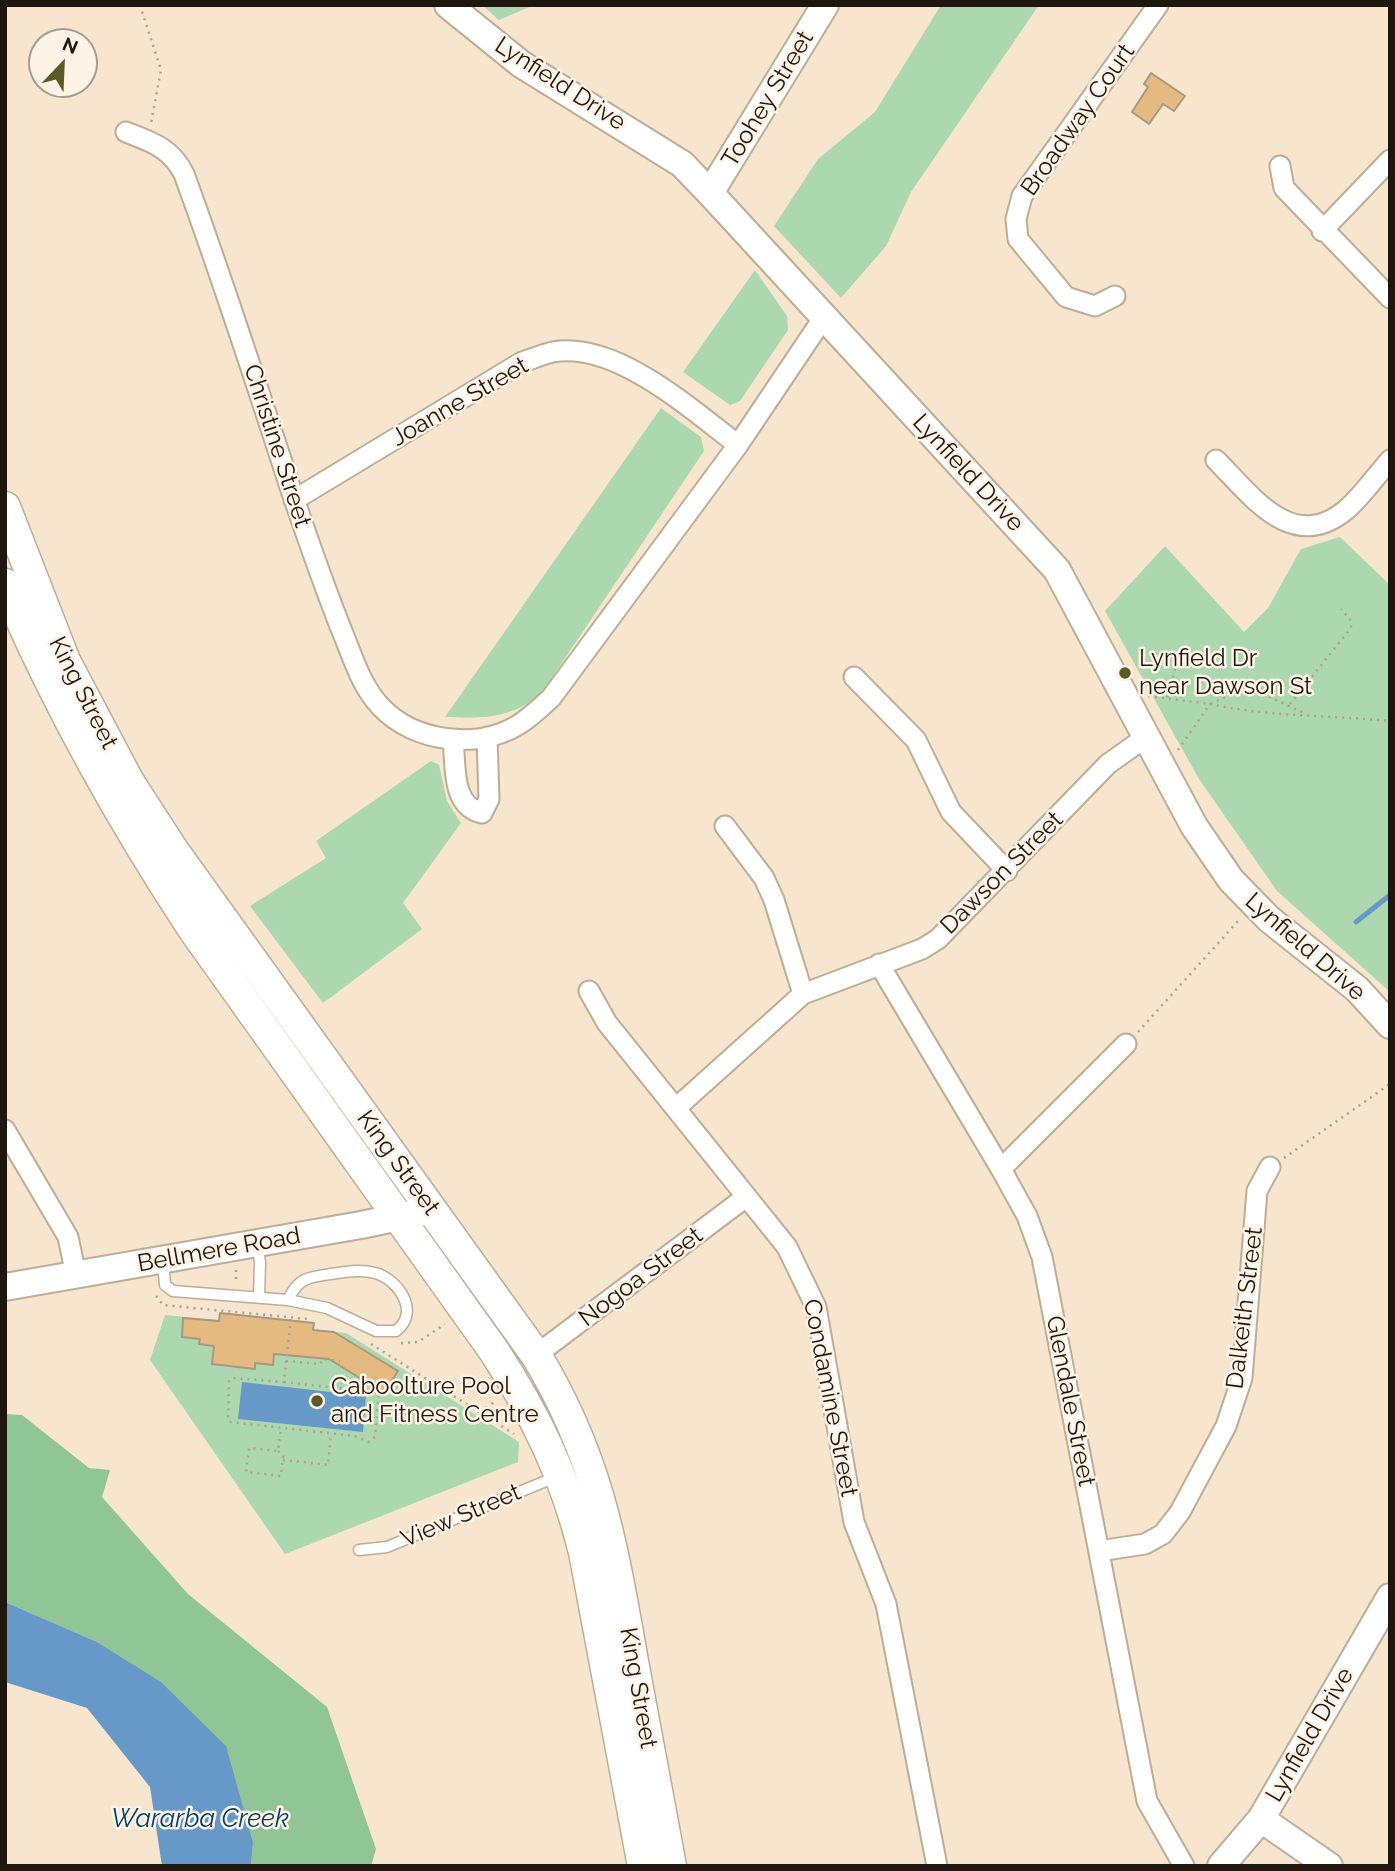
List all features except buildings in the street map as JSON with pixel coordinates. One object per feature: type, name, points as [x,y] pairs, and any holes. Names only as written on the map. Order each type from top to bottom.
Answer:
[{"type":"main road","name":"King Street","points":[[5,507],[65,661],[129,782],[173,850],[536,1355],[568,1410],[597,1485],[612,1542],[622,1680],[643,1866]]},
{"type":"main road","name":"King Street","points":[[5,584],[78,740],[147,859],[522,1393],[561,1475],[622,1680],[671,1866]]},
{"type":"street","name":"Lynfield Drive","points":[[448,5],[521,64],[682,164],[710,193],[1057,570],[1200,835],[1231,880],[1253,904],[1357,989],[1390,1025]]},
{"type":"street","name":"Toohey Street","points":[[710,193],[825,5]]},
{"type":"street","name":"Broadway Court","points":[[1115,296],[1095,306],[1066,297],[1018,239],[1016,219],[1022,197],[1158,5]]},
{"type":"street","name":"Christine Street","points":[[126,132],[176,156],[232,306],[316,567],[363,683],[382,708],[417,730],[453,739],[477,740],[517,726],[551,698],[738,445],[824,317]]},
{"type":"street","points":[[1322,231],[1390,160]]},
{"type":"street","points":[[1280,166],[1284,188],[1322,231],[1390,298]]},
{"type":"street","name":"Joanne Street","points":[[294,500],[522,362],[555,352],[597,356],[654,380],[738,445]]},
{"type":"street","points":[[1216,460],[1267,511],[1290,525],[1315,526],[1346,510],[1390,460]]},
{"type":"street","points":[[854,677],[916,740],[951,812],[1007,871]]},
{"type":"street","points":[[453,739],[460,799],[469,810],[482,813],[489,799],[487,737]]},
{"type":"street","name":"Dawson Street","points":[[676,1108],[803,994],[922,949],[938,939],[1007,871],[1108,764],[1146,737]]},
{"type":"street","points":[[724,826],[749,856],[769,889],[803,994]]},
{"type":"street","name":"Glendale Street","points":[[879,964],[1001,1169],[1027,1216],[1042,1257],[1147,1801],[1184,1866]]},
{"type":"street","name":"Condamine Street","points":[[589,992],[607,1023],[787,1247],[816,1307],[854,1522],[886,1604],[937,1866]]},
{"type":"street","points":[[1001,1169],[1126,1044]]},
{"type":"street","points":[[5,1130],[68,1237],[76,1275]]},
{"type":"street","name":"Dalkeith Street","points":[[1099,1551],[1145,1544],[1163,1534],[1180,1512],[1226,1426],[1242,1378],[1257,1191],[1270,1167]]},
{"type":"street","name":"Nogoa Street","points":[[536,1355],[746,1197]]},
{"type":"street","name":"Bellmere Road","points":[[5,1287],[163,1261],[432,1210]]},
{"type":"street","name":"Lynfield Drive","points":[[1221,1866],[1261,1819],[1390,1597]]},
{"type":"street","points":[[1261,1819],[1329,1866]]},
{"type":"lane","points":[[257,1244],[260,1262],[259,1297]]},
{"type":"lane","points":[[163,1261],[165,1285],[173,1291],[288,1300],[327,1308],[376,1331],[396,1331],[406,1317],[407,1307],[399,1288],[390,1279],[367,1271],[304,1278],[295,1286],[288,1300]]},
{"type":"lane","name":"View Street","points":[[359,1550],[387,1547],[561,1475]]},
{"type":"path","points":[[140,5],[161,70],[147,140]]},
{"type":"path","points":[[1290,705],[1351,628],[1351,621],[1341,609]]},
{"type":"path","points":[[1157,657],[1175,670],[1167,698]]},
{"type":"path","points":[[1162,766],[1179,749],[1210,704],[1241,690],[1269,694],[1304,713]]},
{"type":"path","points":[[1145,696],[1281,716],[1304,713],[1390,721]]},
{"type":"path","points":[[1126,1044],[1253,904]]},
{"type":"path","points":[[1270,1167],[1390,1084]]},
{"type":"path","points":[[155,1294],[163,1305],[314,1320]]},
{"type":"path","points":[[284,1382],[291,1317]]},
{"type":"path","points":[[396,1344],[418,1342],[447,1323]]},
{"type":"path","points":[[364,1340],[523,1439]]},
{"type":"path","points":[[373,1345],[385,1345]]},
{"type":"path","points":[[286,1361],[320,1364],[323,1359],[340,1360]]},
{"type":"path","points":[[232,1378],[284,1382],[379,1393],[375,1437],[369,1442],[355,1436],[231,1422],[227,1417],[232,1378]]},
{"type":"path","points":[[480,1412],[500,1398]]},
{"type":"path","points":[[278,1451],[281,1428]]},
{"type":"path","points":[[283,1460],[328,1465],[331,1433]]},
{"type":"path","points":[[248,1448],[278,1451],[283,1456],[281,1476],[246,1472],[248,1448]]},
{"type":"green space","points":[[482,5],[534,5],[499,20]]},
{"type":"green space","points":[[941,5],[1039,5],[911,192],[886,246],[841,298],[774,226],[818,159],[875,112]]},
{"type":"green space","points":[[755,270],[787,316],[788,330],[740,401],[730,405],[683,372]]},
{"type":"green space","points":[[661,408],[701,437],[704,451],[539,697],[516,710],[494,716],[445,717]]},
{"type":"green space","points":[[1340,537],[1390,585],[1389,991],[1277,891],[1199,779],[1105,611],[1165,546],[1244,632],[1268,608],[1301,549]]},
{"type":"green space","points":[[431,761],[439,765],[447,801],[461,823],[403,903],[422,929],[323,1003],[250,906],[326,858],[316,841]]},
{"type":"green space","name":"Caboolture Pool and Fitness Centre","points":[[165,1315],[346,1333],[519,1442],[518,1462],[285,1554],[150,1360]]},
{"type":"green space","points":[[5,1414],[22,1415],[89,1468],[110,1470],[102,1497],[188,1594],[327,1707],[376,1849],[371,1866],[251,1866],[253,1843],[95,1641],[5,1602]]},
{"type":"water","points":[[242,1382],[366,1396],[363,1432],[238,1419]]},
{"type":"water","name":"Wararba Creek","points":[[5,1602],[95,1641],[161,1682],[226,1746],[253,1843],[251,1866],[162,1866],[150,1787],[87,1708],[5,1682]]},
{"type":"waterway","points":[[1356,922],[1390,895]]},
{"type":"place","name":"Lynfield Dr near Dawson St","points":[[1125,673]]},
{"type":"place","name":"Caboolture Pool and Fitness Centre","points":[[317,1401]]}]
